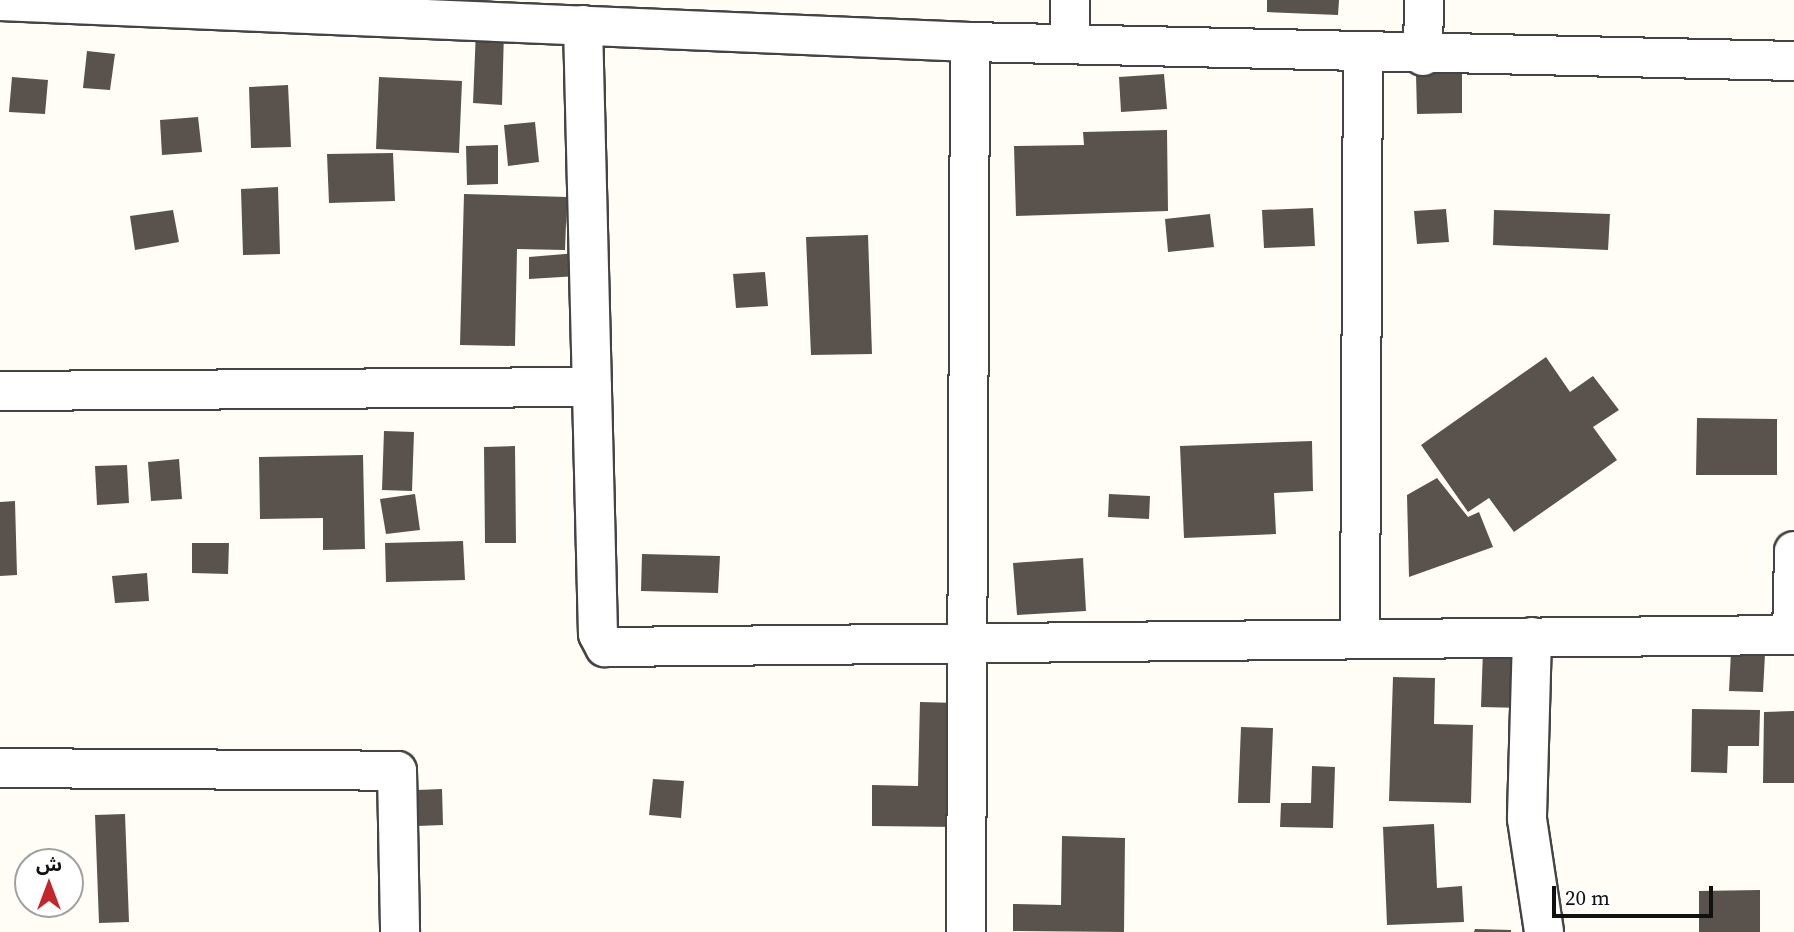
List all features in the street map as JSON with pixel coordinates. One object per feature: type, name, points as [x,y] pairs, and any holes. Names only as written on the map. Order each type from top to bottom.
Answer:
[{"type":"street","points":[[1070,0],[1070,42]]},
{"type":"street","points":[[1423,56],[1424,0]]},
{"type":"street","points":[[0,1],[352,6],[583,25],[970,43],[1070,42],[1423,56],[1794,61]]},
{"type":"street","points":[[583,25],[598,634],[604,647],[967,646],[1360,636],[1793,635],[1794,551]]},
{"type":"street","points":[[966,932],[970,43]]},
{"type":"street","points":[[1360,636],[1363,53]]},
{"type":"street","points":[[0,391],[592,387]]},
{"type":"street","points":[[1532,637],[1527,818],[1544,932]]},
{"type":"street","points":[[0,768],[397,771],[400,932]]},
{"type":"building","points":[[1267,0],[1339,0],[1338,15],[1267,12]]},
{"type":"building","points":[[476,30],[504,31],[502,105],[473,103]]},
{"type":"building","points":[[87,51],[115,54],[110,90],[83,88]]},
{"type":"building","points":[[1164,74],[1167,109],[1121,112],[1119,77]]},
{"type":"building","points":[[1416,74],[1462,74],[1462,113],[1417,114]]},
{"type":"building","points":[[12,77],[48,80],[45,114],[9,112]]},
{"type":"building","points":[[379,77],[462,81],[459,153],[376,149]]},
{"type":"building","points":[[288,85],[291,147],[251,148],[249,87]]},
{"type":"building","points":[[198,117],[202,152],[162,155],[160,120]]},
{"type":"building","points":[[535,122],[539,162],[508,166],[504,125]]},
{"type":"building","points":[[1167,130],[1168,211],[1016,216],[1014,146],[1084,145],[1083,132]]},
{"type":"building","points":[[498,145],[498,184],[467,185],[466,146]]},
{"type":"building","points":[[393,153],[395,201],[329,203],[327,154]]},
{"type":"building","points":[[278,187],[280,254],[243,255],[241,189]]},
{"type":"building","points":[[464,194],[567,197],[565,250],[517,249],[515,346],[460,345]]},
{"type":"building","points":[[1313,208],[1315,246],[1264,248],[1262,210]]},
{"type":"building","points":[[1446,209],[1449,242],[1417,244],[1414,211]]},
{"type":"building","points":[[173,210],[179,242],[135,250],[130,216]]},
{"type":"building","points":[[1494,210],[1610,214],[1608,250],[1493,245]]},
{"type":"building","points":[[1210,214],[1214,247],[1168,252],[1165,219]]},
{"type":"building","points":[[868,235],[872,354],[811,355],[806,237]]},
{"type":"building","points":[[577,253],[578,276],[529,279],[529,257]]},
{"type":"building","points":[[765,272],[768,306],[736,308],[733,274]]},
{"type":"building","points":[[1546,357],[1570,392],[1593,376],[1619,410],[1593,427],[1617,460],[1514,532],[1489,498],[1468,512],[1421,445]]},
{"type":"building","points":[[1697,418],[1777,419],[1777,475],[1696,475]]},
{"type":"building","points":[[384,431],[414,432],[412,491],[382,490]]},
{"type":"building","points":[[1312,441],[1313,491],[1274,493],[1276,534],[1184,538],[1180,446]]},
{"type":"building","points":[[515,446],[516,543],[485,543],[484,447]]},
{"type":"building","points":[[363,455],[365,549],[323,550],[323,518],[260,519],[259,457]]},
{"type":"building","points":[[179,459],[182,499],[151,501],[148,462]]},
{"type":"building","points":[[127,465],[129,503],[97,505],[95,466]]},
{"type":"building","points":[[1437,478],[1468,517],[1479,512],[1493,547],[1409,577],[1407,495]]},
{"type":"building","points":[[415,494],[420,530],[386,534],[380,499]]},
{"type":"building","points":[[1109,494],[1150,496],[1149,519],[1108,517]]},
{"type":"building","points":[[15,501],[17,575],[0,576],[0,502]]},
{"type":"building","points":[[463,541],[465,580],[386,582],[385,543]]},
{"type":"building","points":[[192,543],[229,543],[228,574],[192,573]]},
{"type":"building","points":[[642,554],[720,556],[718,593],[641,591]]},
{"type":"building","points":[[1083,558],[1086,611],[1017,615],[1013,563]]},
{"type":"building","points":[[147,573],[149,601],[115,603],[112,576]]},
{"type":"building","points":[[1483,650],[1525,651],[1524,708],[1481,707]]},
{"type":"building","points":[[1731,652],[1765,654],[1763,692],[1729,691]]},
{"type":"building","points":[[1393,677],[1435,678],[1434,724],[1473,725],[1471,803],[1389,801]]},
{"type":"building","points":[[920,702],[958,703],[956,827],[872,826],[872,785],[918,786]]},
{"type":"building","points":[[1692,709],[1760,710],[1759,746],[1728,746],[1727,773],[1691,772]]},
{"type":"building","points":[[1794,711],[1794,783],[1763,783],[1764,712]]},
{"type":"building","points":[[1241,727],[1273,728],[1270,803],[1238,803]]},
{"type":"building","points":[[1312,766],[1335,767],[1333,828],[1280,827],[1281,803],[1311,803]]},
{"type":"building","points":[[653,779],[684,781],[681,818],[649,815]]},
{"type":"building","points":[[442,789],[443,825],[392,827],[392,791]]},
{"type":"building","points":[[125,814],[129,922],[99,923],[95,815]]},
{"type":"building","points":[[1434,824],[1437,888],[1462,886],[1464,922],[1387,925],[1383,827]]},
{"type":"building","points":[[1062,836],[1125,838],[1124,932],[1013,931],[1013,904],[1061,905]]},
{"type":"building","points":[[1760,890],[1760,932],[1699,932],[1699,891]]},
{"type":"building","points":[[1475,929],[1511,930],[1511,932],[1474,932]]}]
